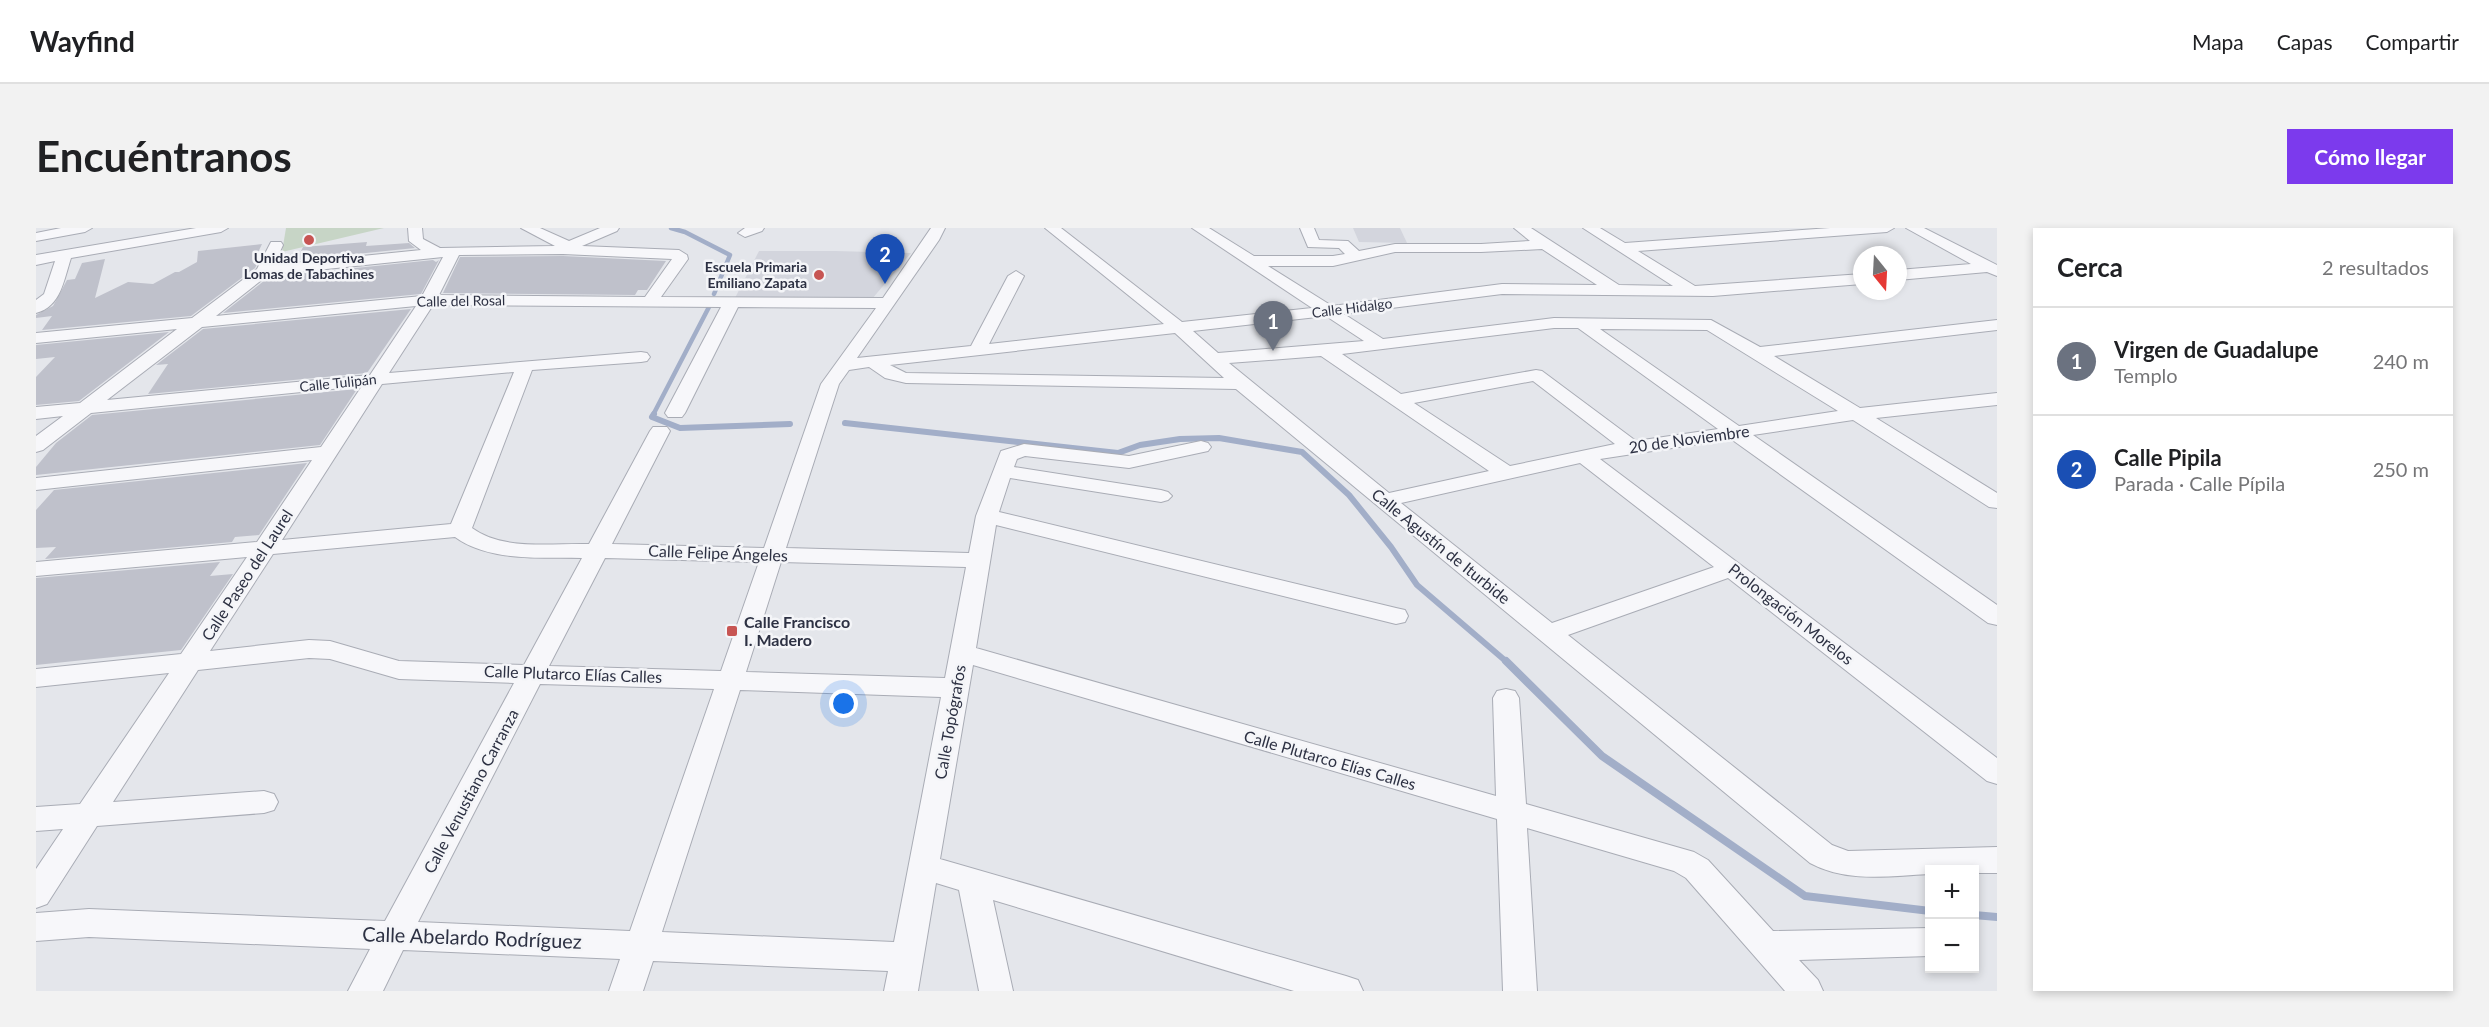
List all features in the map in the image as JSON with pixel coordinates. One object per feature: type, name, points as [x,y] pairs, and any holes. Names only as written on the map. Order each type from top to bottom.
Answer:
[{"type":"street","points":[[36,237],[86,228]]},
{"type":"street","points":[[36,261],[221,228]]},
{"type":"street","points":[[416,228],[416,241],[445,252]]},
{"type":"street","points":[[528,228],[566,248]]},
{"type":"street","points":[[566,248],[612,228]]},
{"type":"street","points":[[626,991],[830,384],[932,240],[938,228]]},
{"type":"street","name":"Calle Agustín de Iturbide","points":[[1052,228],[1179,328],[1241,384],[1385,501],[1832,860],[1848,864],[1997,860]]},
{"type":"street","points":[[1199,228],[1380,344]]},
{"type":"street","points":[[1307,228],[1313,244],[1343,244],[1356,257]]},
{"type":"street","points":[[1521,228],[1615,290]]},
{"type":"street","points":[[1590,228],[1692,291]]},
{"type":"street","points":[[1623,248],[1887,228]]},
{"type":"street","points":[[1913,228],[1992,269]]},
{"type":"street","points":[[1250,261],[1333,261],[1395,248],[1410,241],[1481,248],[1546,244]]},
{"type":"street","points":[[36,446],[264,271],[276,245]]},
{"type":"street","points":[[264,271],[445,252],[566,248],[679,255],[680,259],[650,301]]},
{"type":"street","name":"Calle Paseo del Laurel","points":[[36,895],[193,660],[264,547],[428,300],[445,252]]},
{"type":"street","points":[[36,308],[51,296],[64,257]]},
{"type":"street","points":[[1907,274],[1992,269]]},
{"type":"street","points":[[977,350],[1016,276]]},
{"type":"street","name":"Calle Hidalgo","points":[[843,365],[1329,311],[1502,289],[1692,291],[1761,289],[1853,280]]},
{"type":"street","name":"Calle del Rosal","points":[[36,338],[428,300],[888,303]]},
{"type":"street","name":"Calle Venustiano Carranza","points":[[365,991],[597,550],[732,302]]},
{"type":"street","points":[[1214,359],[1325,351],[1554,323],[1711,325],[1997,502]]},
{"type":"street","points":[[1581,323],[1997,617]]},
{"type":"street","points":[[1756,352],[1997,325]]},
{"type":"street","points":[[1325,351],[1506,473]]},
{"type":"street","name":"Calle Tulipán","points":[[36,413],[375,379],[641,357]]},
{"type":"street","points":[[873,362],[891,374],[906,378],[1241,384]]},
{"type":"street","points":[[36,568],[460,530],[525,366]]},
{"type":"street","points":[[1398,400],[1536,375],[1632,447]]},
{"type":"street","name":"20 de Noviembre","points":[[1385,501],[1632,447],[1858,414],[1997,399]]},
{"type":"street","points":[[1005,463],[1024,450],[1129,462],[1201,447]]},
{"type":"street","points":[[36,484],[327,452]]},
{"type":"street","name":"Prolongación Morelos","points":[[1584,456],[1997,773]]},
{"type":"street","points":[[1005,463],[1161,495]]},
{"type":"street","name":"Calle Topógrafos","points":[[902,991],[987,516],[1005,463]]},
{"type":"street","points":[[987,516],[1396,616]]},
{"type":"street","name":"Calle Felipe Ángeles","points":[[460,530],[475,541],[510,549],[979,560]]},
{"type":"street","points":[[1548,633],[1732,569]]},
{"type":"street","name":"Calle Plutarco Elías Calles","points":[[36,678],[309,649],[330,650],[399,669],[956,688]]},
{"type":"street","name":"Calle Plutarco Elías Calles","points":[[963,653],[1683,861],[1697,869],[1765,946]]},
{"type":"street","points":[[1506,698],[1520,991]]},
{"type":"street","points":[[36,819],[264,802]]},
{"type":"street","points":[[924,867],[1346,991]]},
{"type":"street","points":[[973,882],[996,991]]},
{"type":"street","name":"Calle Abelardo Rodríguez","points":[[36,927],[89,923],[908,957]]},
{"type":"street","points":[[1765,946],[1925,942]]},
{"type":"street","points":[[1765,946],[1806,991]]},
{"type":"shaded area","points":[[1353,228],[1400,228],[1407,243],[1359,242]]},
{"type":"shaded area","name":"Escuela Primaria Emiliano Zapata","points":[[759,251],[911,253],[872,299],[735,298]]},
{"type":"green space","name":"Unidad Deportiva Lomas de Tabachines","points":[[286,228],[384,228],[282,252]]},
{"type":"building","points":[[367,242],[366,246],[409,243],[415,248],[278,262],[281,255],[300,253],[303,247]]},
{"type":"building","points":[[262,244],[255,259],[260,258],[255,268],[191,316],[42,330],[52,316],[36,318],[36,315],[53,306],[67,280],[75,279],[82,263],[105,259],[95,298],[128,282],[153,284],[197,262],[198,251]]},
{"type":"building","points":[[563,256],[666,261],[647,290],[638,290],[635,295],[443,293],[460,257]]},
{"type":"building","points":[[433,260],[436,262],[439,260],[421,294],[223,313],[269,277]]},
{"type":"building","points":[[411,309],[367,373],[148,394],[168,364],[156,365],[203,329]]},
{"type":"building","points":[[169,332],[79,401],[36,405],[36,377],[55,357],[36,359],[36,345]]},
{"type":"building","points":[[357,389],[320,445],[36,475],[36,467],[56,443],[92,415]]},
{"type":"building","points":[[307,463],[259,535],[235,537],[232,542],[45,559],[56,547],[36,548],[36,510],[54,490]]},
{"type":"building","points":[[220,562],[210,576],[233,574],[181,650],[36,665],[36,578]]},
{"type":"waterway","points":[[671,228],[685,232],[730,255],[714,294]]},
{"type":"waterway","points":[[653,415],[709,307]]},
{"type":"waterway","points":[[654,414],[652,417],[680,428],[790,424]]},
{"type":"waterway","points":[[845,423],[1118,453],[1140,445],[1180,439],[1219,438],[1302,452],[1349,495],[1391,547],[1417,585],[1508,663]]},
{"type":"waterway","points":[[1506,661],[1602,756],[1805,896],[1925,910]]},
{"type":"waterway","points":[[1979,915],[1997,917]]},
{"type":"place","name":"Unidad Deportiva Lomas de Tabachines","points":[[309,240]]},
{"type":"place","name":"Escuela Primaria Emiliano Zapata","points":[[819,275]]},
{"type":"place","name":"Calle Pipila","points":[[885,284]]},
{"type":"place","name":"Virgen de Guadalupe","points":[[1273,351]]},
{"type":"place","name":"Calle Francisco I. Madero","points":[[732,631]]}]
